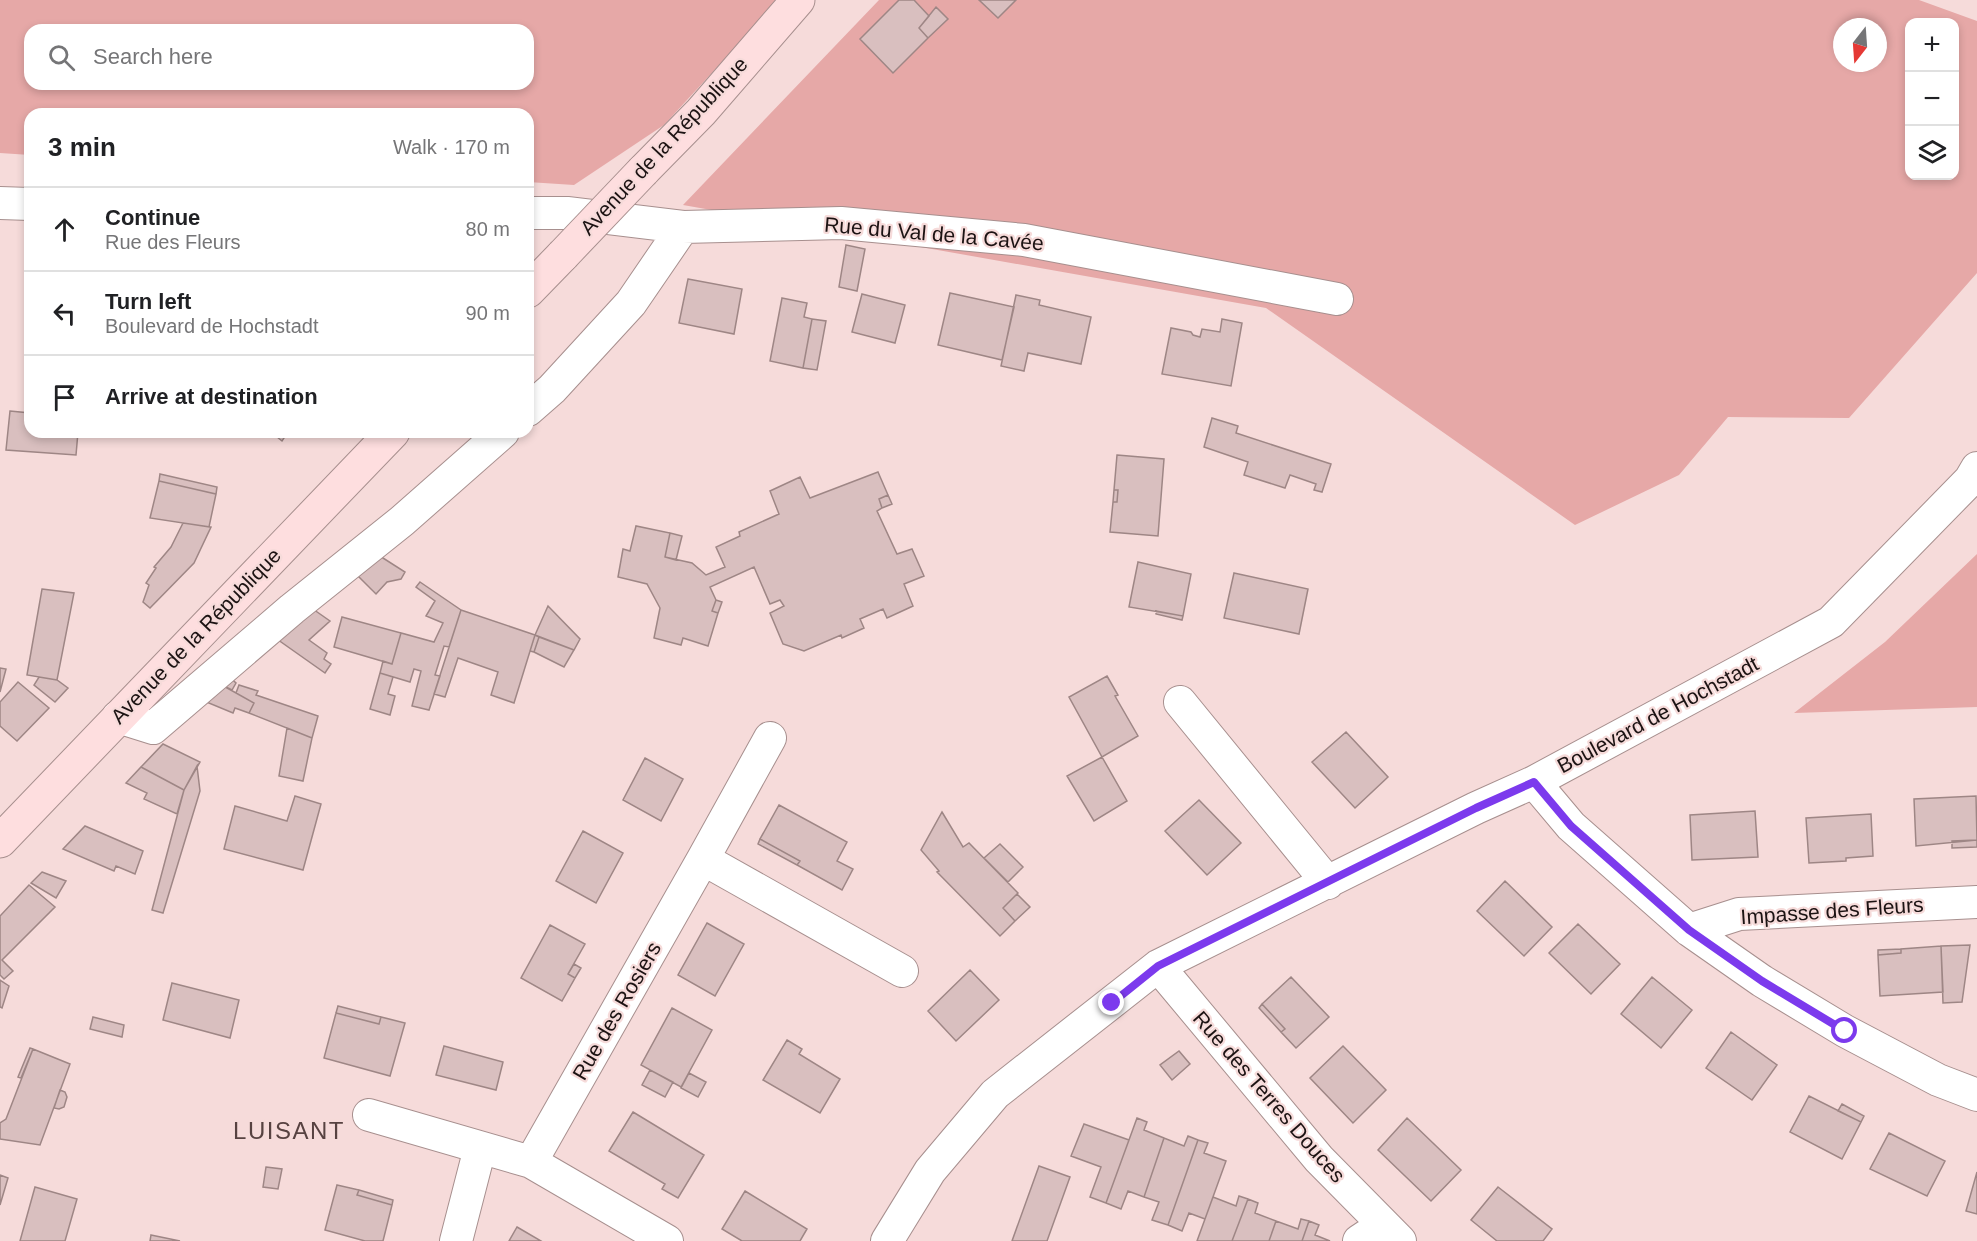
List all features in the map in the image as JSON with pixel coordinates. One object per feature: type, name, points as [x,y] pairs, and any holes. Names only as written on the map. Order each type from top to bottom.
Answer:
[{"type":"main road","name":"Avenue de la République","points":[[534,285],[701,111],[798,0]]},
{"type":"main road","name":"Avenue de la République","points":[[0,840],[387,438]]},
{"type":"street","points":[[0,203],[24,204]]},
{"type":"street","name":"Rue du Val de la Cavée","points":[[534,213],[567,213],[683,227],[841,223],[1024,240],[1337,299]]},
{"type":"street","points":[[534,405],[552,389],[631,303],[683,227]]},
{"type":"street","points":[[118,717],[153,728],[292,609],[402,521],[496,438]]},
{"type":"street","name":"Boulevard de Hochstadt","points":[[887,1241],[930,1171],[995,1094],[1158,966],[1476,808],[1534,782],[1831,622],[1971,480],[1977,468]]},
{"type":"street","points":[[1180,702],[1328,883]]},
{"type":"street","name":"Rue des Rosiers","points":[[531,1162],[770,738]]},
{"type":"street","points":[[1534,782],[1571,826],[1689,930],[1762,981],[1845,1031],[1938,1080],[1977,1095]]},
{"type":"street","points":[[703,859],[902,971]]},
{"type":"street","name":"Impasse des Fleurs","points":[[1689,930],[1739,914],[1977,902]]},
{"type":"street","name":"Rue des Terres Douces","points":[[1158,966],[1381,1236]]},
{"type":"street","points":[[369,1115],[531,1162],[667,1241]]},
{"type":"street","points":[[456,1241],[480,1148]]},
{"type":"shaded area","points":[[0,0],[779,0],[664,125],[574,185],[534,182],[534,108],[24,108],[24,155],[0,153]]},
{"type":"shaded area","points":[[879,0],[1919,0],[1977,21],[1977,273],[1849,418],[1728,417],[1679,475],[1575,525],[1266,308],[683,205]]},
{"type":"shaded area","points":[[1977,554],[1977,707],[1794,713],[1885,642]]},
{"type":"building","points":[[899,0],[914,0],[929,16],[919,28],[928,38],[893,73],[860,39]]},
{"type":"building","points":[[979,0],[1016,0],[998,18]]},
{"type":"building","points":[[936,7],[948,19],[928,38],[919,28]]},
{"type":"building","points":[[846,245],[865,249],[857,291],[839,287]]},
{"type":"building","points":[[688,279],[742,289],[734,334],[679,323]]},
{"type":"building","points":[[950,293],[1014,307],[1002,360],[938,345]]},
{"type":"building","points":[[862,294],[905,305],[895,343],[852,332]]},
{"type":"building","points":[[1016,295],[1040,300],[1039,305],[1091,317],[1081,364],[1028,353],[1024,371],[1001,366]]},
{"type":"building","points":[[782,298],[807,303],[804,317],[812,319],[803,368],[770,361]]},
{"type":"building","points":[[812,319],[826,321],[817,370],[803,368]]},
{"type":"building","points":[[1222,319],[1242,323],[1231,386],[1162,374],[1171,328],[1191,332],[1200,337],[1202,329],[1220,332]]},
{"type":"building","points":[[10,411],[24,412],[24,438],[77,438],[76,455],[6,450]]},
{"type":"building","points":[[1212,418],[1238,426],[1236,433],[1331,464],[1322,492],[1314,490],[1316,484],[1290,475],[1285,488],[1244,475],[1248,462],[1204,447]]},
{"type":"building","points":[[1117,455],[1164,459],[1158,536],[1110,532],[1113,502],[1117,502],[1118,490],[1114,490]]},
{"type":"building","points":[[878,472],[888,495],[879,499],[882,508],[877,511],[897,554],[912,549],[924,576],[904,584],[913,606],[887,618],[883,609],[860,619],[864,628],[842,638],[841,635],[804,651],[783,644],[770,613],[784,606],[780,600],[770,604],[754,567],[710,587],[716,600],[712,611],[718,613],[708,646],[683,638],[681,645],[654,638],[660,608],[647,584],[618,577],[623,549],[630,551],[636,526],[670,533],[665,557],[692,563],[706,575],[725,567],[716,547],[740,536],[739,532],[779,514],[770,491],[800,477],[810,498]]},
{"type":"building","points":[[160,474],[217,487],[216,494],[159,481]]},
{"type":"building","points":[[159,481],[216,494],[209,527],[150,518]]},
{"type":"building","points":[[1114,490],[1118,490],[1117,502],[1113,502]]},
{"type":"building","points":[[888,495],[892,504],[882,508],[879,499]]},
{"type":"building","points":[[183,523],[211,527],[194,563],[150,608],[143,602],[149,585],[146,583],[156,568],[154,567],[171,547]]},
{"type":"building","points":[[670,533],[682,536],[676,560],[665,557]]},
{"type":"building","points":[[372,551],[405,572],[401,579],[387,582],[376,594],[352,570]]},
{"type":"building","points":[[1138,562],[1191,574],[1183,616],[1129,607]]},
{"type":"building","points":[[1234,573],[1308,589],[1299,634],[1224,618]]},
{"type":"building","points":[[420,582],[461,610],[449,647],[444,646],[435,675],[440,676],[429,710],[412,706],[421,671],[414,669],[410,682],[380,673],[383,661],[392,664],[401,633],[434,642],[443,623],[426,616],[435,601],[416,587]]},
{"type":"building","points":[[42,589],[74,593],[57,680],[27,675]]},
{"type":"building","points":[[716,600],[722,602],[718,613],[712,611]]},
{"type":"building","points":[[548,606],[580,639],[574,650],[535,635]]},
{"type":"building","points":[[310,607],[330,621],[309,640],[327,653],[324,659],[331,664],[325,673],[274,637]]},
{"type":"building","points":[[461,610],[535,635],[514,703],[491,695],[498,672],[458,658],[445,697],[434,694]]},
{"type":"building","points":[[1156,611],[1183,616],[1182,620],[1156,614]]},
{"type":"building","points":[[342,617],[401,633],[392,664],[334,647]]},
{"type":"building","points":[[535,635],[539,637],[534,652],[530,651]]},
{"type":"building","points":[[539,637],[574,650],[564,667],[534,652]]},
{"type":"building","points":[[0,668],[6,669],[0,692]]},
{"type":"building","points":[[380,673],[393,677],[388,694],[395,696],[390,715],[370,709]]},
{"type":"building","points":[[228,676],[236,683],[232,690],[220,684]]},
{"type":"building","points":[[1107,676],[1118,695],[1115,696],[1138,736],[1102,757],[1069,697]]},
{"type":"building","points":[[39,677],[57,680],[68,688],[55,702],[34,685]]},
{"type":"building","points":[[18,682],[49,708],[17,741],[0,726],[0,702]]},
{"type":"building","points":[[220,684],[254,703],[249,713],[235,708],[233,713],[204,701]]},
{"type":"building","points":[[239,685],[258,691],[256,695],[318,716],[312,738],[249,713],[254,703],[236,693]]},
{"type":"building","points":[[287,728],[312,738],[303,781],[279,776]]},
{"type":"building","points":[[1346,732],[1388,777],[1355,808],[1312,762]]},
{"type":"building","points":[[163,744],[200,762],[184,790],[141,767]]},
{"type":"building","points":[[1102,757],[1127,801],[1094,821],[1067,776]]},
{"type":"building","points":[[645,758],[683,779],[661,821],[623,800]]},
{"type":"building","points":[[197,766],[200,791],[163,913],[152,910],[184,790]]},
{"type":"building","points":[[141,767],[184,790],[177,814],[144,799],[147,793],[126,783]]},
{"type":"building","points":[[295,796],[321,804],[303,870],[224,849],[235,806],[287,821]]},
{"type":"building","points":[[1976,796],[1977,840],[1916,846],[1914,799]]},
{"type":"building","points":[[1199,800],[1241,843],[1207,875],[1165,831]]},
{"type":"building","points":[[779,805],[847,842],[837,861],[853,869],[842,890],[797,865],[800,861],[760,839]]},
{"type":"building","points":[[1755,811],[1758,857],[1692,860],[1690,815]]},
{"type":"building","points":[[942,812],[963,847],[969,843],[1018,893],[1003,908],[1015,921],[1000,936],[937,872],[939,871],[921,850]]},
{"type":"building","points":[[1871,814],[1873,856],[1846,858],[1846,861],[1809,863],[1806,818]]},
{"type":"building","points":[[85,826],[143,851],[135,874],[116,866],[114,871],[63,849]]},
{"type":"building","points":[[583,831],[623,853],[596,903],[556,881]]},
{"type":"building","points":[[760,839],[800,861],[797,865],[758,844]]},
{"type":"building","points":[[1977,840],[1977,847],[1952,848],[1952,841]]},
{"type":"building","points":[[1000,844],[1023,867],[1008,882],[984,858]]},
{"type":"building","points":[[42,872],[66,881],[56,898],[31,883]]},
{"type":"building","points":[[1505,881],[1552,927],[1524,956],[1477,911]]},
{"type":"building","points":[[29,885],[55,907],[2,960],[13,971],[4,979],[0,975],[0,916]]},
{"type":"building","points":[[1017,894],[1030,907],[1015,921],[1003,908]]},
{"type":"building","points":[[707,923],[744,944],[715,996],[678,975]]},
{"type":"building","points":[[1578,924],[1620,964],[1591,994],[1549,953]]},
{"type":"building","points":[[550,925],[585,944],[568,974],[575,978],[562,1001],[521,978]]},
{"type":"building","points":[[1970,945],[1962,1002],[1943,1003],[1941,946]]},
{"type":"building","points":[[1941,946],[1943,992],[1880,996],[1878,955],[1901,953],[1901,949]]},
{"type":"building","points":[[1901,949],[1901,953],[1878,955],[1878,950]]},
{"type":"building","points":[[574,964],[581,968],[575,978],[568,974]]},
{"type":"building","points":[[970,970],[999,1000],[956,1041],[928,1011]]},
{"type":"building","points":[[1291,977],[1329,1017],[1296,1048],[1281,1032],[1285,1029],[1262,1004]]},
{"type":"building","points":[[1652,977],[1692,1010],[1661,1048],[1621,1014]]},
{"type":"building","points":[[0,980],[9,986],[2,1008],[0,1007]]},
{"type":"building","points":[[172,983],[239,1000],[230,1038],[163,1020]]},
{"type":"building","points":[[1262,1004],[1285,1029],[1281,1032],[1259,1008]]},
{"type":"building","points":[[338,1006],[381,1017],[379,1024],[336,1013]]},
{"type":"building","points":[[672,1008],[712,1030],[681,1087],[641,1065]]},
{"type":"building","points":[[336,1013],[379,1024],[381,1017],[405,1023],[390,1076],[324,1058]]},
{"type":"building","points":[[93,1017],[124,1025],[122,1037],[90,1029]]},
{"type":"building","points":[[1731,1032],[1777,1065],[1752,1100],[1706,1068]]},
{"type":"building","points":[[787,1040],[802,1049],[799,1054],[840,1079],[820,1113],[763,1080]]},
{"type":"building","points":[[444,1046],[503,1062],[496,1090],[436,1075]]},
{"type":"building","points":[[1343,1046],[1386,1090],[1353,1123],[1310,1078]]},
{"type":"building","points":[[30,1048],[33,1049],[21,1078],[18,1077]]},
{"type":"building","points":[[33,1049],[70,1064],[40,1145],[0,1139],[0,1123],[6,1119]]},
{"type":"building","points":[[1179,1051],[1190,1064],[1172,1080],[1160,1065]]},
{"type":"building","points":[[650,1070],[673,1082],[665,1097],[642,1085]]},
{"type":"building","points":[[689,1073],[706,1082],[698,1097],[681,1088]]},
{"type":"building","points":[[60,1090],[65,1092],[67,1097],[64,1107],[59,1109],[54,1108]]},
{"type":"building","points":[[1809,1096],[1861,1122],[1842,1159],[1790,1132]]},
{"type":"building","points":[[1842,1104],[1864,1116],[1861,1122],[1838,1111]]},
{"type":"building","points":[[633,1112],[704,1155],[678,1198],[662,1189],[665,1184],[609,1151]]},
{"type":"building","points":[[1137,1118],[1147,1122],[1144,1130],[1164,1138],[1144,1197],[1128,1191],[1121,1209],[1106,1203]]},
{"type":"building","points":[[1407,1118],[1461,1170],[1431,1201],[1378,1150]]},
{"type":"building","points":[[1084,1124],[1129,1140],[1106,1203],[1090,1197],[1101,1167],[1071,1156]]},
{"type":"building","points":[[1889,1133],[1945,1161],[1927,1196],[1870,1169]]},
{"type":"building","points":[[1188,1136],[1198,1140],[1168,1225],[1152,1220],[1159,1202],[1144,1197],[1164,1138],[1184,1146]]},
{"type":"building","points":[[1198,1140],[1208,1143],[1204,1153],[1226,1161],[1205,1219],[1189,1213],[1182,1231],[1168,1225]]},
{"type":"building","points":[[1039,1166],[1070,1177],[1047,1241],[1012,1241]]},
{"type":"building","points":[[266,1167],[282,1169],[278,1189],[263,1187]]},
{"type":"building","points":[[1977,1172],[1977,1214],[1966,1211]]},
{"type":"building","points":[[0,1175],[8,1178],[0,1205]]},
{"type":"building","points":[[337,1185],[359,1190],[357,1195],[392,1205],[383,1241],[365,1241],[325,1230]]},
{"type":"building","points":[[35,1187],[77,1199],[65,1241],[20,1241]]},
{"type":"building","points":[[1498,1187],[1552,1229],[1543,1241],[1497,1241],[1471,1220]]},
{"type":"building","points":[[359,1190],[393,1200],[392,1205],[357,1195]]},
{"type":"building","points":[[745,1191],[807,1229],[800,1241],[742,1241],[722,1229]]},
{"type":"building","points":[[1239,1196],[1248,1199],[1232,1241],[1197,1241],[1213,1197],[1236,1206]]},
{"type":"building","points":[[1248,1199],[1258,1203],[1255,1213],[1276,1221],[1269,1241],[1232,1241]]},
{"type":"building","points":[[1301,1219],[1309,1221],[1302,1241],[1269,1241],[1276,1221],[1298,1229]]},
{"type":"building","points":[[1309,1221],[1319,1225],[1315,1235],[1330,1241],[1302,1241]]},
{"type":"building","points":[[517,1227],[541,1241],[509,1241]]},
{"type":"building","points":[[151,1235],[180,1241],[150,1241]]},
{"type":"district","name":"LUISANT","points":[[289,1131]]},
{"type":"route","points":[[1112,1003],[1158,966],[1476,808],[1534,782],[1571,826],[1689,930],[1762,981],[1845,1031]]}]
